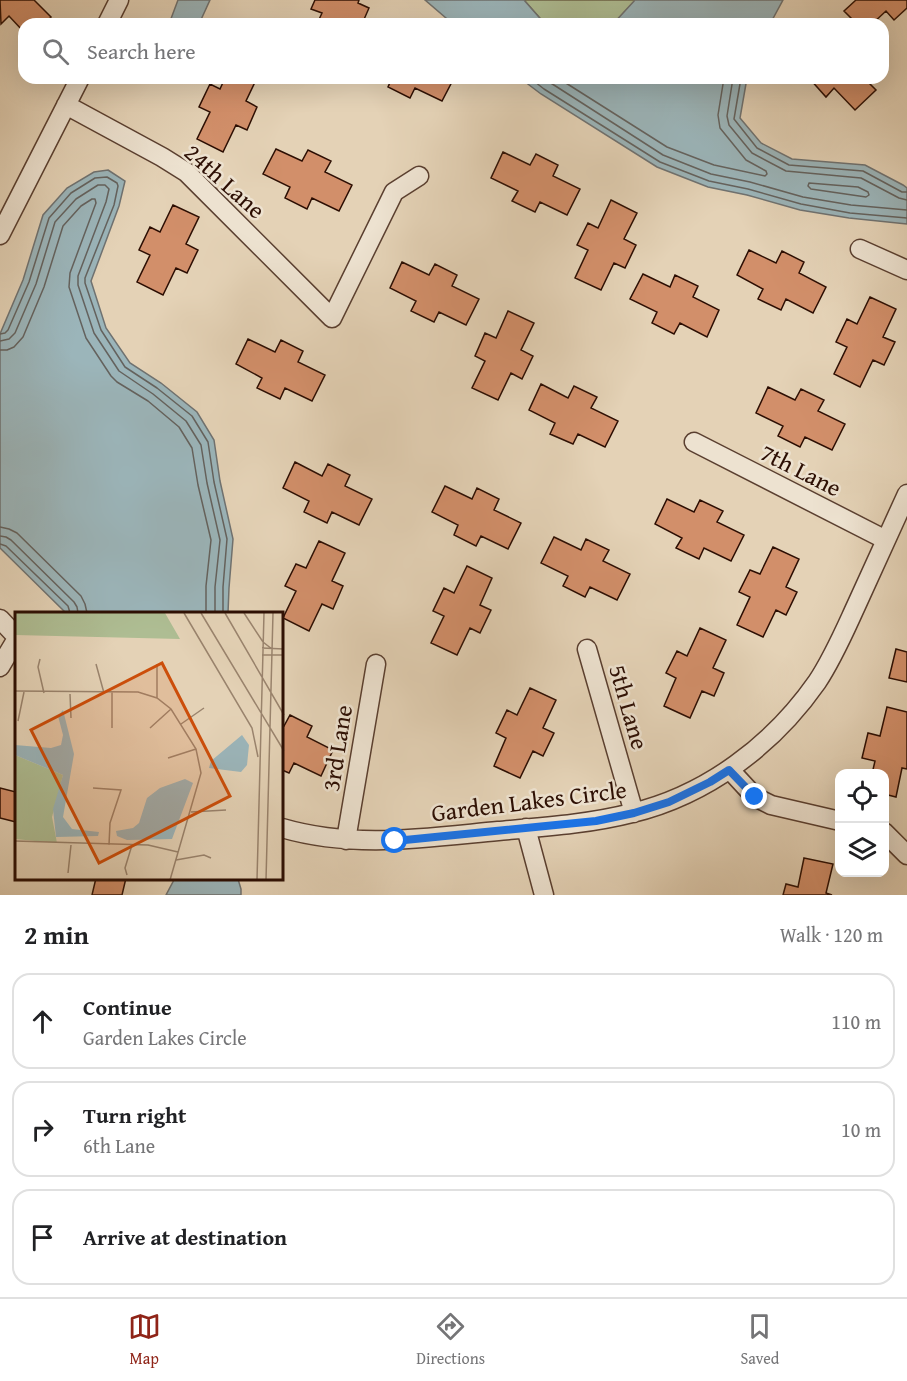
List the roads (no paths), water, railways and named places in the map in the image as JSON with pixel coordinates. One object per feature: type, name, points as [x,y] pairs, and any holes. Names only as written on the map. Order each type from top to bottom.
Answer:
[{"type":"street","points":[[110,18],[119,0]]},
{"type":"street","points":[[1,230],[77,84]]},
{"type":"street","name":"24th Lane","points":[[66,105],[186,172],[332,318],[394,192],[419,176]]},
{"type":"street","points":[[860,249],[907,270]]},
{"type":"street","name":"7th Lane","points":[[694,442],[886,540]]},
{"type":"street","name":"Garden Lakes Circle","points":[[284,828],[346,840],[395,841],[596,821],[634,813],[669,802],[710,782],[756,750],[789,718],[817,682],[833,656],[907,496]]},
{"type":"street","points":[[0,619],[15,637]]},
{"type":"street","points":[[0,668],[15,640]]},
{"type":"street","name":"5th Lane","points":[[588,649],[634,813]]},
{"type":"street","name":"3rd Lane","points":[[346,840],[376,664]]},
{"type":"street","points":[[729,770],[755,797],[771,805],[835,820]]},
{"type":"street","points":[[526,828],[544,895]]},
{"type":"street","points":[[889,836],[907,855]]},
{"type":"water","points":[[178,0],[210,0],[202,18],[171,18]]},
{"type":"water","points":[[425,0],[524,0],[540,18],[446,18]]},
{"type":"water","points":[[635,0],[783,0],[773,18],[618,18]]},
{"type":"water","points":[[528,84],[746,84],[740,118],[761,143],[792,159],[865,165],[903,185],[907,188],[907,224],[800,210],[708,187],[657,167]]},
{"type":"water","points":[[108,170],[125,181],[119,206],[91,281],[106,328],[130,363],[161,383],[197,412],[214,440],[220,481],[233,539],[228,612],[65,612],[0,548],[0,334],[23,280],[43,215],[67,188],[94,172]]},
{"type":"water","points":[[174,880],[238,880],[241,889],[241,895],[166,895]]}]
